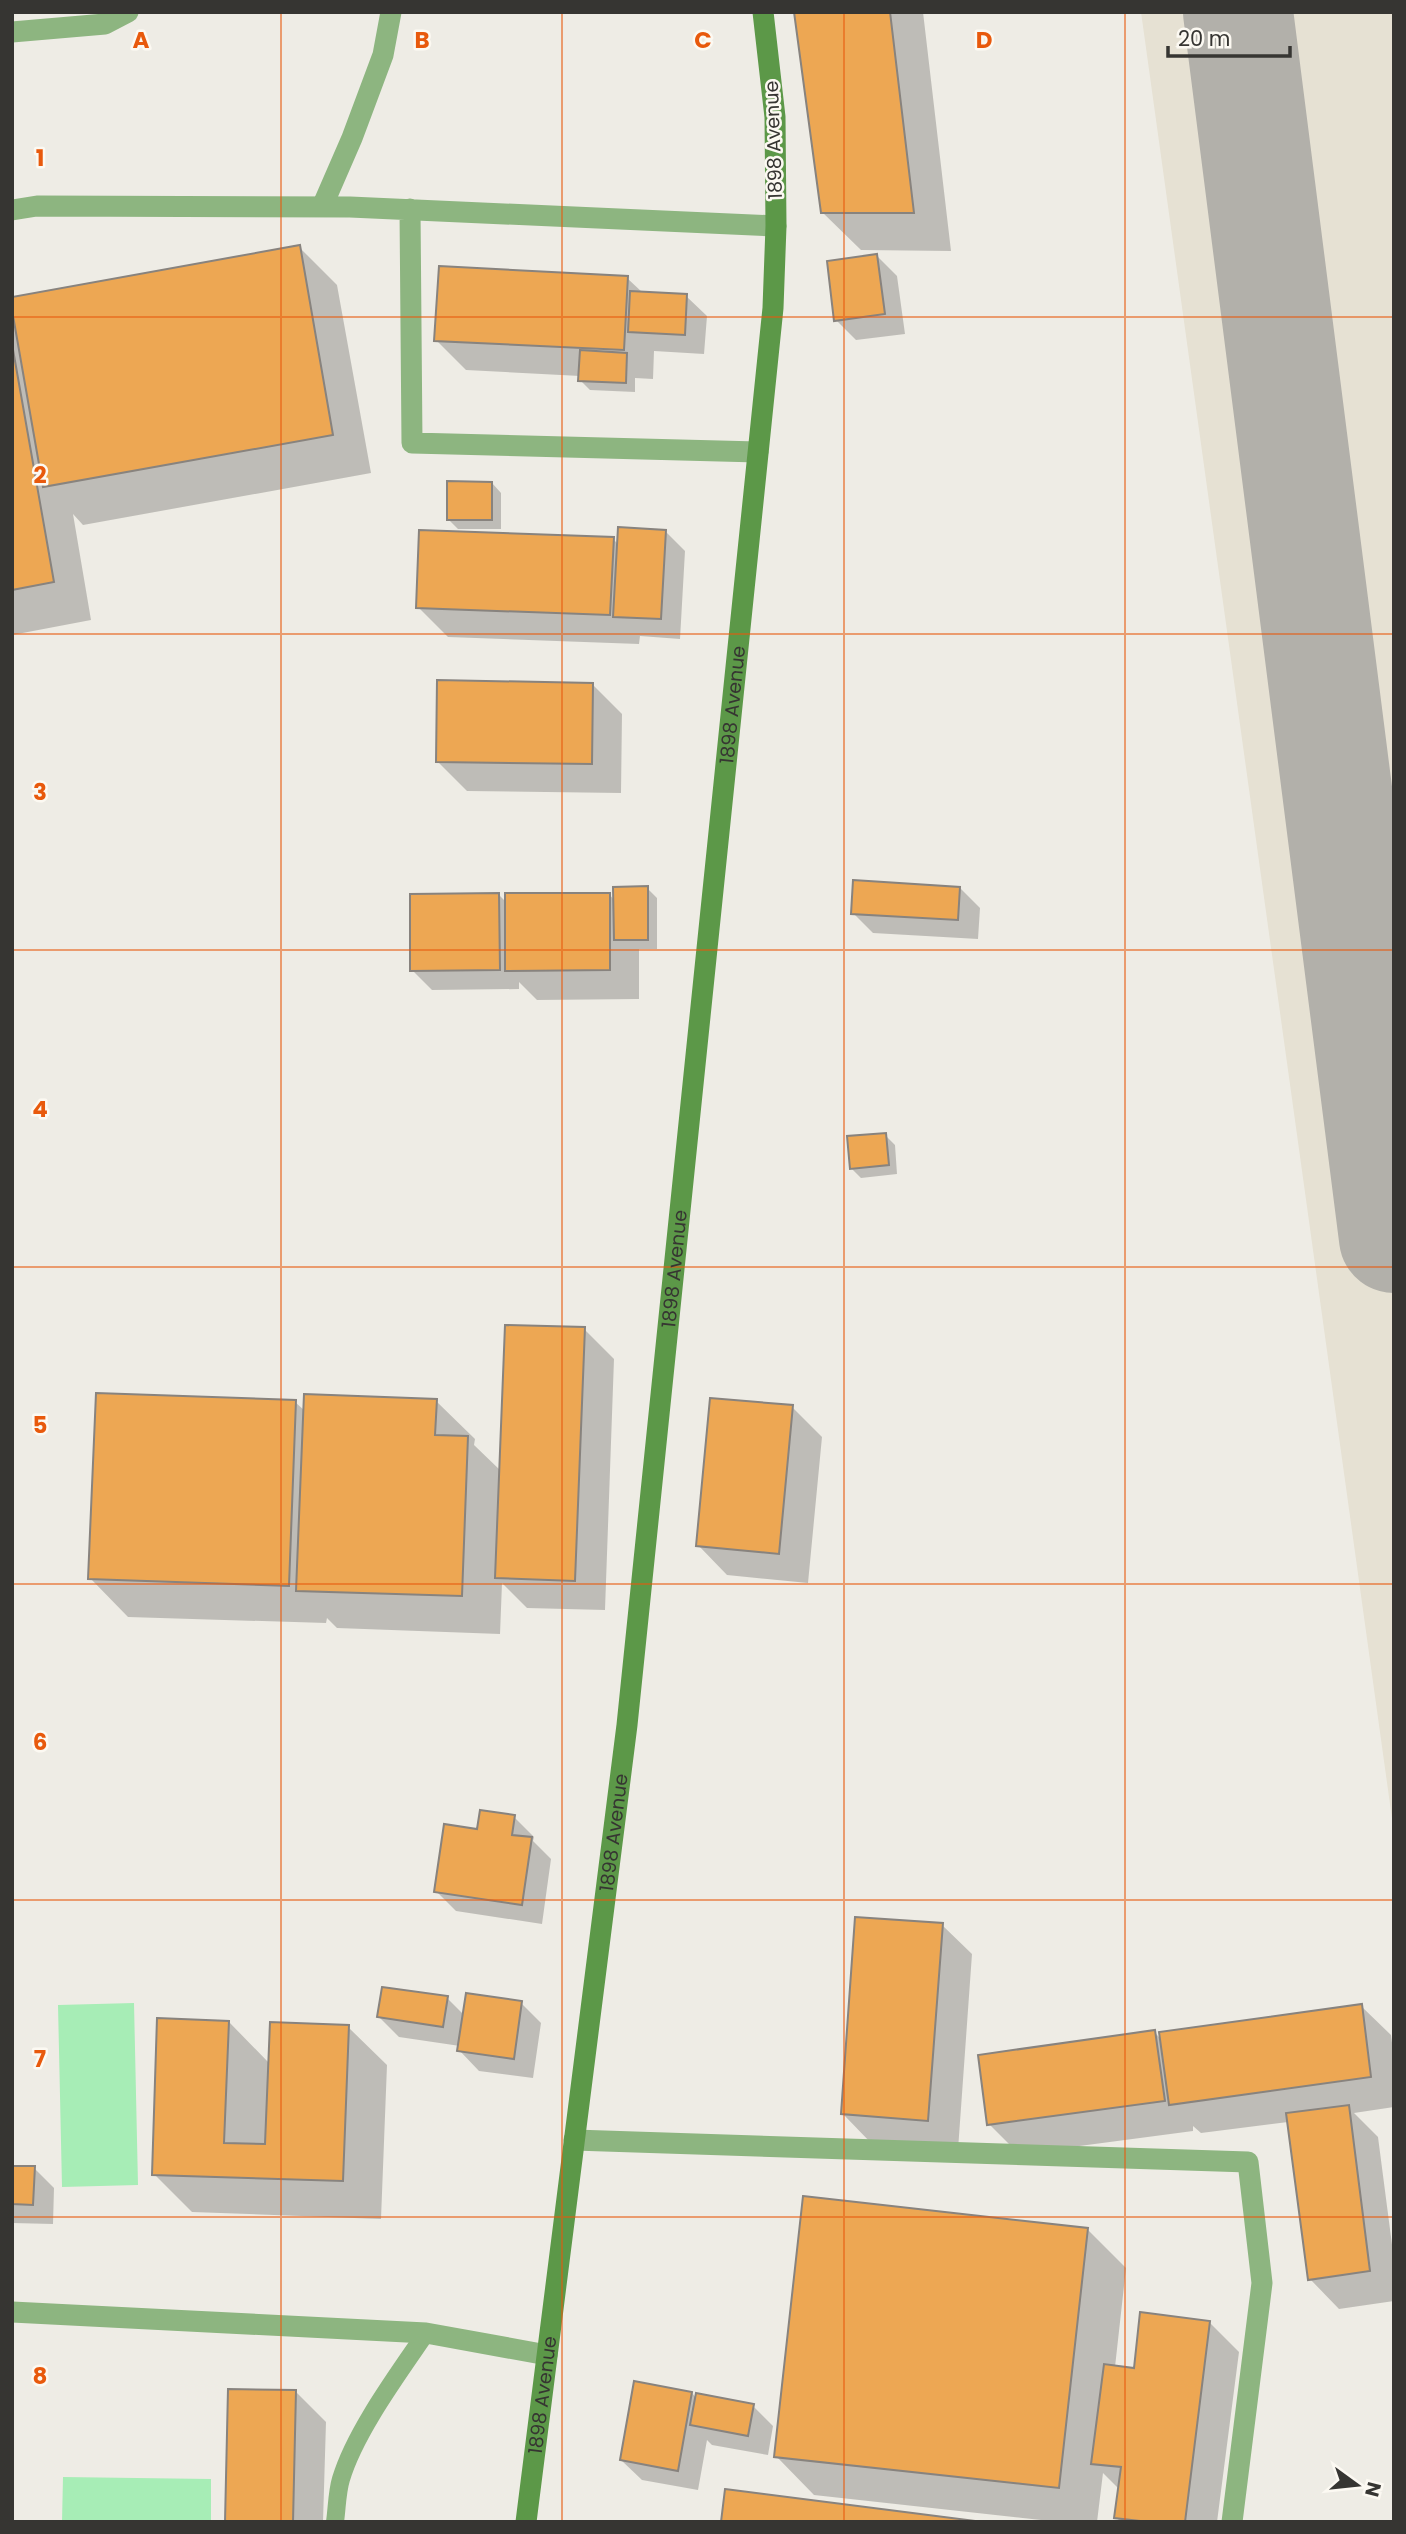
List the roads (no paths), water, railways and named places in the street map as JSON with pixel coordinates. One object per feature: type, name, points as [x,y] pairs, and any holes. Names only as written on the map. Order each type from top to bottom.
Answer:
[{"type":"street","points":[[12,32],[106,24],[128,12]]},
{"type":"street","points":[[322,207],[352,138],[383,55],[391,12]]},
{"type":"street","name":"1898 Avenue","points":[[526,2522],[627,1725],[773,308],[776,226],[775,117],[763,12]]},
{"type":"street","points":[[12,210],[37,206],[322,207],[776,226]]},
{"type":"street","points":[[410,209],[412,443],[758,452]]},
{"type":"street","points":[[574,2140],[1248,2162],[1262,2283],[1232,2522]]},
{"type":"street","points":[[12,2312],[426,2333],[547,2355]]},
{"type":"lane","points":[[335,2522],[340,2482],[351,2454],[377,2406],[426,2333]]}]
